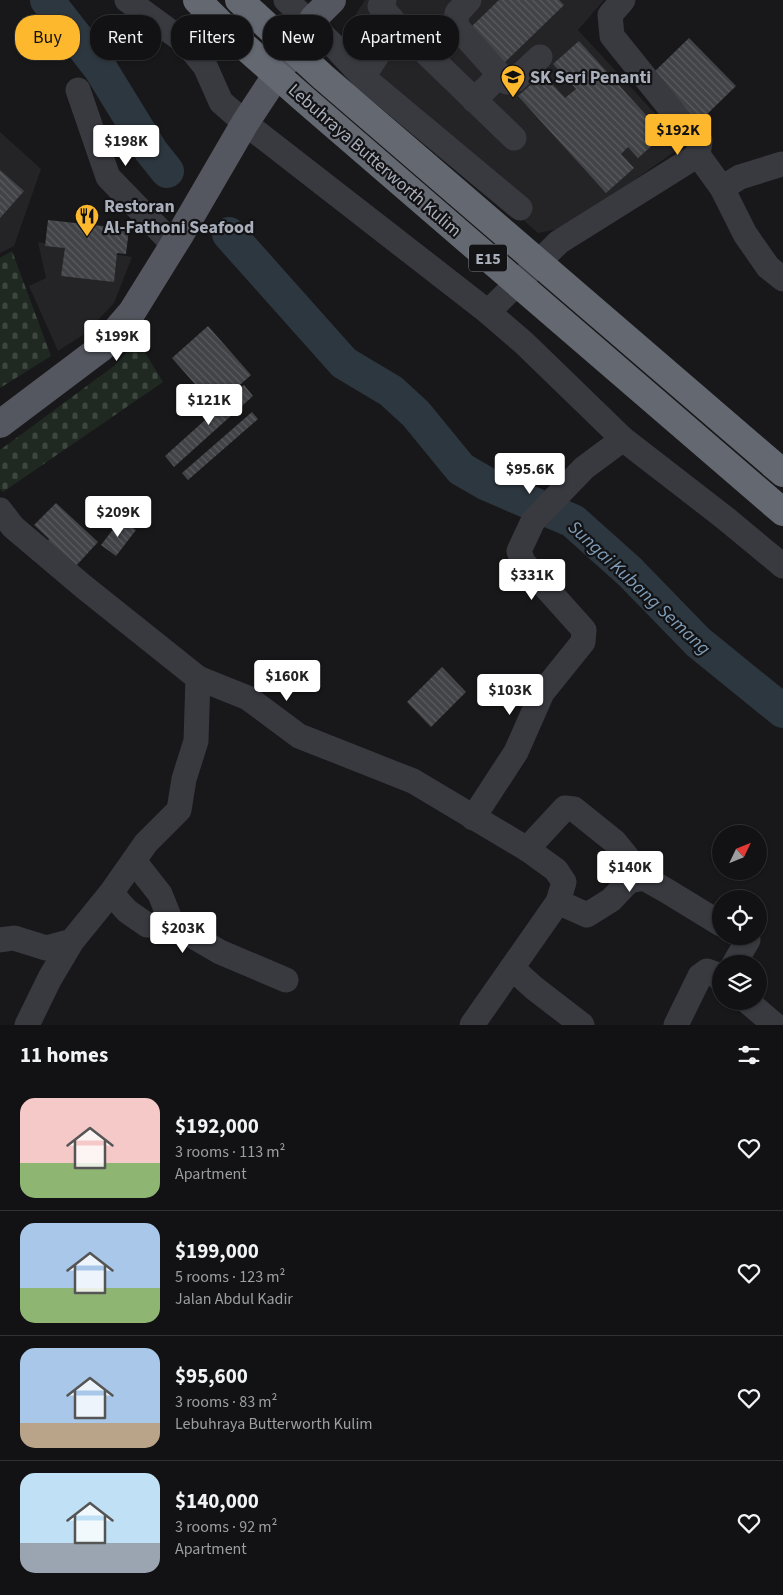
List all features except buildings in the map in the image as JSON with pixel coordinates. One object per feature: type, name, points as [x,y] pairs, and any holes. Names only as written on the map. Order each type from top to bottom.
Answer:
[{"type":"highway","name":"Lebuhraya Butterworth Kulim","points":[[197,0],[236,39],[297,93],[783,512]]},
{"type":"highway","name":"Lebuhraya Butterworth Kulim","points":[[239,0],[323,76],[783,473]]},
{"type":"main road","points":[[0,424],[101,348],[132,312],[178,239],[242,128],[314,18],[332,0]]},
{"type":"street","points":[[127,0],[186,43],[205,66],[221,102],[242,128],[488,312],[524,343],[623,439],[726,518],[783,566]]},
{"type":"street","points":[[384,0],[380,6],[388,15]]},
{"type":"street","points":[[468,0],[457,13],[456,26],[507,82],[515,80],[540,57]]},
{"type":"street","points":[[623,0],[610,15],[612,36],[678,118],[700,141],[698,155],[722,188],[745,234],[768,268],[783,279]]},
{"type":"street","points":[[290,4],[363,77],[520,208]]},
{"type":"street","points":[[363,77],[374,60]]},
{"type":"street","points":[[433,60],[514,138]]},
{"type":"street","points":[[474,100],[500,74]]},
{"type":"street","points":[[78,90],[108,177],[178,239]]},
{"type":"street","points":[[488,312],[558,242],[698,155]]},
{"type":"street","points":[[722,188],[740,177],[782,164]]},
{"type":"street","points":[[473,818],[516,752],[542,693],[582,642],[584,630],[523,562],[519,551],[534,521],[584,468],[623,439]]},
{"type":"street","points":[[0,510],[13,527],[84,587],[198,678],[248,698],[299,736],[413,780],[527,849],[556,870],[564,882],[558,902],[472,1025]]},
{"type":"street","points":[[27,1025],[50,978],[72,941],[111,893],[146,843],[179,810],[184,779],[196,741],[198,678]]},
{"type":"street","points":[[527,849],[565,808],[574,809],[615,842],[644,878],[712,918]]},
{"type":"street","points":[[134,861],[160,894],[172,924]]},
{"type":"street","points":[[558,902],[587,914],[611,900],[629,880],[644,878]]},
{"type":"street","points":[[111,893],[127,911],[147,925],[172,924],[220,952],[286,980]]},
{"type":"street","points":[[0,940],[14,938],[46,948],[72,941]]},
{"type":"street","points":[[512,968],[534,988],[582,1025]]},
{"type":"street","points":[[676,1025],[700,976],[707,971],[712,973]]},
{"type":"street","points":[[758,1010],[775,1025]]},
{"type":"shaded area","name":"SK Seri Penanti","points":[[365,0],[604,0],[578,30],[684,145],[568,227],[538,233],[333,54],[333,49],[343,34],[343,60],[459,60],[459,15],[355,15]]},
{"type":"shaded area","points":[[0,132],[41,169],[14,246],[0,253]]},
{"type":"shaded area","points":[[38,242],[132,257],[114,303],[86,333],[58,351],[29,286],[46,278]]},
{"type":"green space","points":[[12,251],[51,356],[0,388],[0,258]]},
{"type":"green space","points":[[138,341],[163,382],[3,492],[0,489],[0,450],[114,366]]},
{"type":"waterway","name":"Sungai Kubang Semang","points":[[47,0],[100,68],[151,151],[167,171]]},
{"type":"waterway","name":"Sungai Kubang Semang","points":[[229,234],[344,363],[391,391],[416,414],[461,469],[487,484],[573,521],[630,572],[698,642],[783,711]]},
{"type":"place","name":"SK Seri Penanti","points":[[513,98]]},
{"type":"place","name":"Restoran Al-Fathoni Seafood","points":[[87,237]]}]
